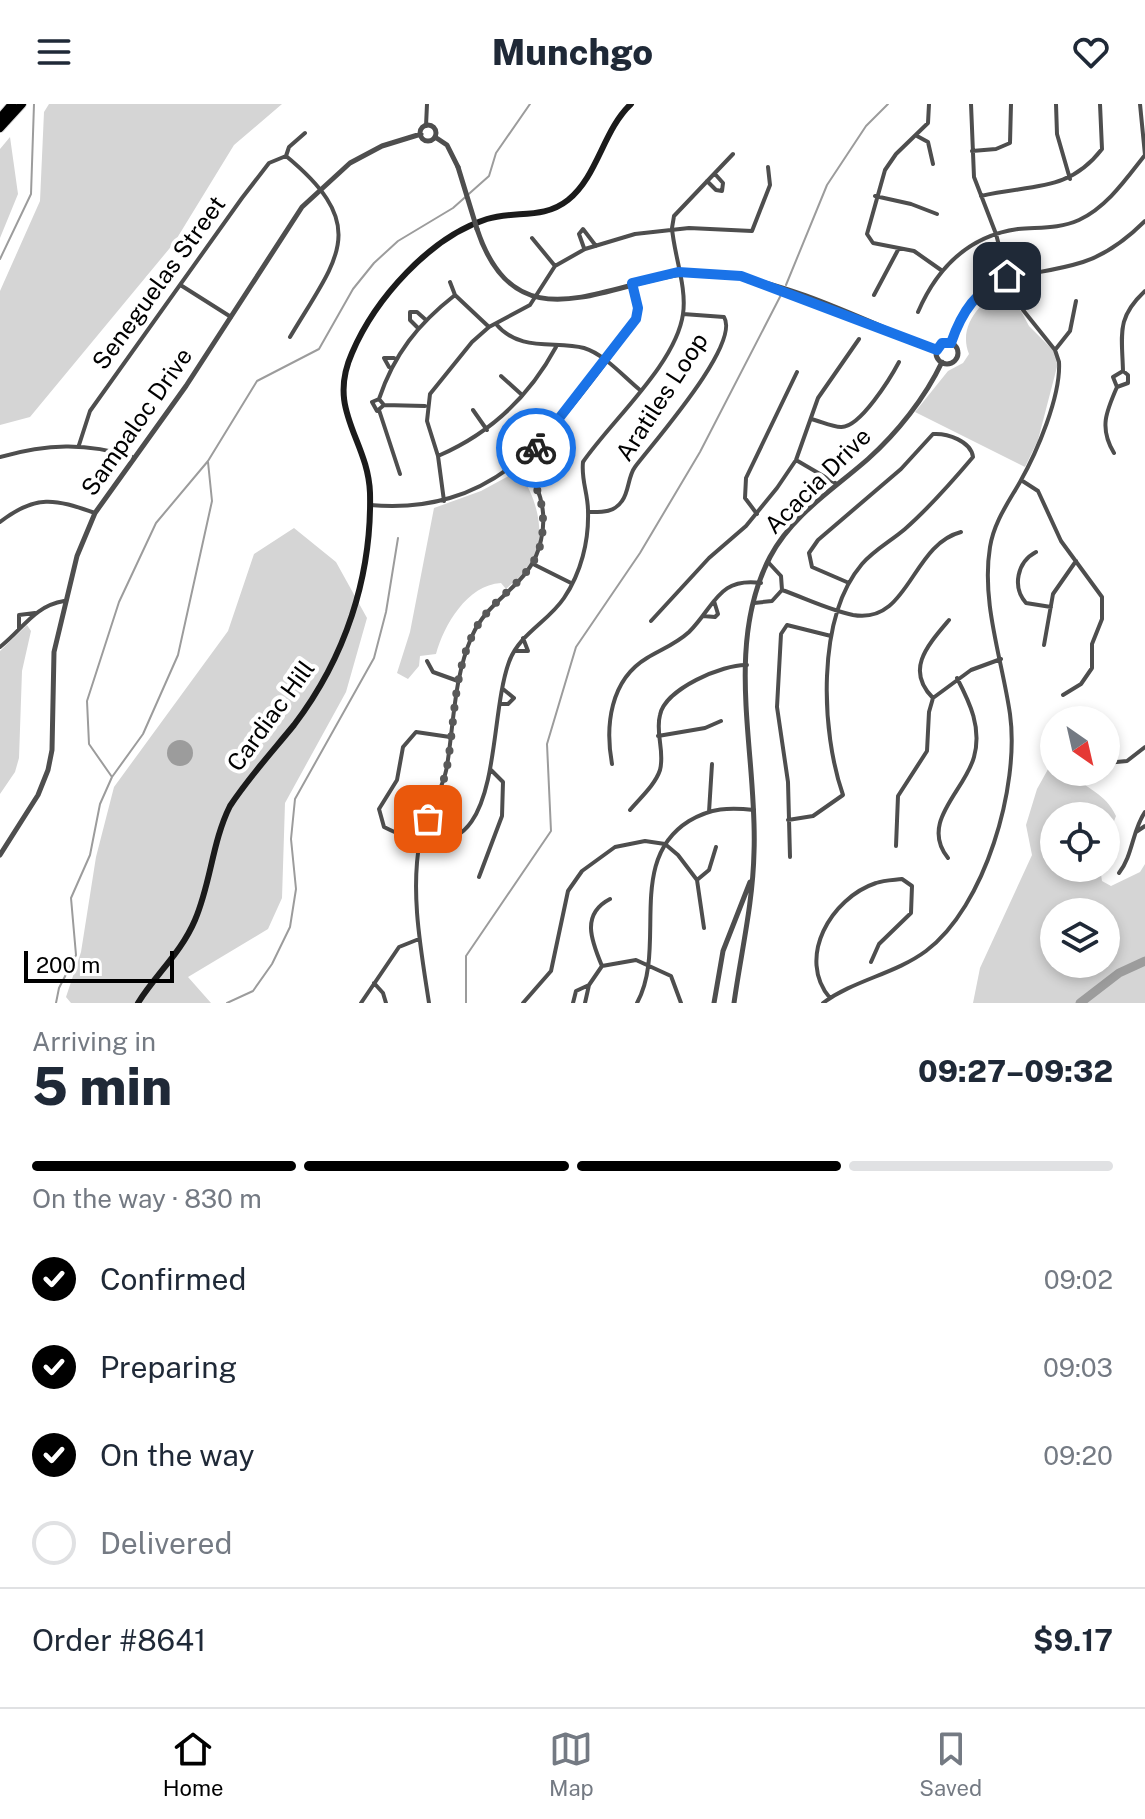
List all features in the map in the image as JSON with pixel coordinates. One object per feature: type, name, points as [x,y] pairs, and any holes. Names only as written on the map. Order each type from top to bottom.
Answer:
[{"type":"highway","points":[[0,128],[7,113],[22,104]]},
{"type":"main road","name":"Cardiac Hill","points":[[138,1003],[171,962],[191,930],[201,905],[221,822],[230,806],[310,702],[344,640],[363,578],[369,505],[367,474],[344,412],[346,369],[360,337],[390,294],[427,255],[454,235],[487,219],[544,213],[570,198],[631,104]]},
{"type":"street","points":[[427,104],[426,126],[421,134],[427,141],[435,137]]},
{"type":"street","points":[[929,104],[928,123],[889,162],[875,196],[869,241],[914,251],[941,270]]},
{"type":"street","points":[[823,1003],[898,968],[926,951],[950,928],[977,887],[1001,815],[1011,765],[1011,718],[986,578],[990,543],[1002,509],[1021,480],[1040,441],[1060,370],[1055,350],[1031,324],[1007,276],[996,234],[974,177],[971,104]]},
{"type":"street","points":[[972,151],[996,149],[1010,143],[1011,104]]},
{"type":"street","points":[[1056,104],[1057,134],[1070,179]]},
{"type":"street","points":[[981,196],[1070,179],[1102,149],[1100,104]]},
{"type":"street","points":[[918,312],[941,270],[965,250],[996,234],[1077,221],[1114,194],[1145,155],[1140,104]]},
{"type":"street","points":[[426,126],[435,129],[435,137]]},
{"type":"street","name":"Seneguelas Street","points":[[79,445],[90,411],[269,163],[286,156],[289,147],[305,133]]},
{"type":"street","name":"Sampaloc Drive","points":[[0,854],[38,795],[51,761],[54,652],[64,601],[95,513],[232,318],[288,227],[318,189],[364,155],[421,134]]},
{"type":"street","points":[[917,136],[928,142],[933,164]]},
{"type":"street","points":[[435,137],[447,145],[458,167],[477,229],[495,267],[512,283],[535,297],[556,301],[583,300],[632,283],[678,272],[719,273],[766,284],[840,311],[937,350],[942,362],[953,362],[957,356],[951,343]]},
{"type":"street","points":[[450,737],[426,732],[412,736],[403,747],[397,780],[379,809],[384,827],[444,842],[457,837],[470,826],[484,800],[503,689],[514,651],[523,638],[546,619],[582,563],[589,512],[581,476],[583,462],[672,344],[683,314],[672,228],[679,208],[733,154]]},
{"type":"street","points":[[286,156],[318,189],[336,214],[340,240],[330,269],[290,337]]},
{"type":"street","points":[[444,501],[438,456],[426,406],[437,382],[489,327],[521,311],[535,297],[555,266],[585,249],[672,228],[752,231],[770,185],[768,167]]},
{"type":"street","points":[[707,181],[716,190],[722,191],[723,183],[715,174]]},
{"type":"street","points":[[875,196],[937,214]]},
{"type":"street","points":[[951,343],[970,303],[981,291],[1007,276],[1085,261],[1125,241],[1145,221]]},
{"type":"street","points":[[585,249],[579,234],[583,229],[588,230],[596,246]]},
{"type":"street","points":[[532,238],[555,266]]},
{"type":"street","points":[[874,295],[900,247]]},
{"type":"street","points":[[450,282],[455,295],[489,327]]},
{"type":"street","points":[[369,505],[444,501],[485,485],[521,461],[542,443],[636,319],[638,308],[632,283]]},
{"type":"street","points":[[182,286],[232,318]]},
{"type":"street","points":[[1123,371],[1124,313],[1145,291]]},
{"type":"street","points":[[400,474],[379,410],[372,405],[379,399],[394,358],[418,328],[455,295]]},
{"type":"street","points":[[1055,350],[1070,331],[1076,301]]},
{"type":"street","points":[[418,328],[410,320],[410,312],[417,312],[426,320]]},
{"type":"street","name":"Aratiles Loop","points":[[589,512],[610,511],[623,501],[633,469],[672,421],[720,346],[727,324],[724,317],[683,314]]},
{"type":"street","points":[[496,324],[512,336],[556,347],[582,347],[640,390]]},
{"type":"street","points":[[651,621],[668,606],[700,567],[757,514],[796,460],[825,386],[859,339]]},
{"type":"street","points":[[937,350],[942,343],[951,343]]},
{"type":"street","points":[[438,456],[487,430],[521,394],[556,347]]},
{"type":"street","points":[[389,367],[384,358],[394,358]]},
{"type":"street","points":[[811,419],[840,427],[851,425],[875,399],[899,362]]},
{"type":"street","name":"Acacia Drive","points":[[734,1003],[751,907],[754,810],[747,725],[747,665],[754,603],[767,562],[777,543],[802,515],[871,457],[903,421],[932,384],[942,362]]},
{"type":"street","points":[[1117,387],[1128,383],[1128,375],[1123,371]]},
{"type":"street","points":[[1114,453],[1104,437],[1104,422],[1117,387],[1113,377],[1123,371]]},
{"type":"street","points":[[757,514],[745,498],[746,478],[797,372]]},
{"type":"street","points":[[501,376],[521,394]]},
{"type":"street","points":[[379,399],[384,405]]},
{"type":"street","points":[[379,410],[384,405],[426,406]]},
{"type":"street","points":[[473,410],[487,430]]},
{"type":"street","points":[[788,820],[813,816],[843,795],[835,773],[829,727],[831,636],[837,610],[849,583],[863,563],[943,492],[973,457],[967,445],[948,436],[933,434],[901,469],[818,540],[809,553],[812,567],[849,583]]},
{"type":"street","points":[[0,457],[54,445],[79,445],[132,457]]},
{"type":"street","points":[[796,460],[837,484]]},
{"type":"street","points":[[429,1003],[419,939],[417,874],[420,838],[447,769],[458,681],[473,633],[502,595],[535,565],[542,536],[542,504],[535,480],[521,461]]},
{"type":"street","points":[[1021,480],[1038,491],[1061,541],[1099,590],[1103,608],[1092,644],[1093,660],[1088,677],[1063,695]]},
{"type":"street","points":[[0,522],[39,501],[63,502],[95,513]]},
{"type":"street","points":[[782,590],[863,616],[884,610],[900,597],[931,549],[943,538],[961,532]]},
{"type":"street","points":[[1036,552],[1022,565],[1018,582],[1020,596],[1026,603],[1051,607]]},
{"type":"street","points":[[1044,645],[1053,594],[1076,561]]},
{"type":"street","points":[[754,603],[772,601],[782,590],[781,576],[767,562]]},
{"type":"street","points":[[535,565],[571,583]]},
{"type":"street","points":[[612,764],[607,735],[613,701],[633,669],[682,639],[727,586],[740,581],[761,583]]},
{"type":"street","points":[[0,647],[35,613],[49,604],[64,601]]},
{"type":"street","points":[[703,616],[715,617],[718,614],[714,601]]},
{"type":"street","points":[[19,629],[19,615],[35,613]]},
{"type":"street","points":[[933,698],[921,686],[919,670],[924,653],[949,620]]},
{"type":"street","points":[[790,857],[788,782],[777,707],[781,634],[787,625],[796,625],[831,636]]},
{"type":"street","points":[[514,651],[528,651],[523,638]]},
{"type":"street","points":[[896,846],[898,796],[927,751],[933,698],[957,678],[1001,659]]},
{"type":"street","points":[[427,661],[433,672],[458,681]]},
{"type":"street","points":[[630,810],[657,778],[661,765],[659,718],[668,699],[719,667],[747,665]]},
{"type":"street","points":[[948,858],[938,845],[939,823],[974,757],[975,713],[957,678]]},
{"type":"street","points":[[500,704],[508,704],[514,698],[503,689]]},
{"type":"street","points":[[658,736],[705,728],[721,721]]},
{"type":"street","points":[[1120,762],[1127,761],[1145,747]]},
{"type":"street","points":[[709,812],[712,764]]},
{"type":"street","points":[[479,877],[502,816],[503,782],[491,770]]},
{"type":"street","points":[[637,1003],[649,964],[649,909],[656,863],[665,844],[674,830],[709,812],[729,807],[754,810]]},
{"type":"street","points":[[1120,872],[1128,861],[1134,833],[1145,812]]},
{"type":"street","points":[[1134,833],[1145,826]]},
{"type":"street","points":[[523,1003],[551,971],[558,948],[562,906],[582,871],[615,847],[634,841],[665,844],[697,880],[704,928]]},
{"type":"street","points":[[697,880],[709,870],[716,847]]},
{"type":"street","name":"Acacia Drive","points":[[714,1003],[723,951],[751,878]]},
{"type":"street","points":[[830,998],[821,987],[814,963],[824,927],[846,900],[876,883],[902,879],[912,886],[911,913],[894,933],[879,944],[871,962]]},
{"type":"street","points":[[602,966],[592,943],[591,916],[596,907],[610,899]]},
{"type":"street","points":[[361,1003],[399,947],[419,939]]},
{"type":"street","points":[[585,1003],[589,985],[602,966],[636,960],[671,976],[681,1003]]},
{"type":"street","points":[[374,983],[383,993],[386,1003]]},
{"type":"street","points":[[573,1003],[576,991],[589,985]]},
{"type":"shaded area","points":[[49,104],[282,104],[234,145],[174,243],[30,417],[0,425],[0,291],[40,201],[44,112]]},
{"type":"shaded area","points":[[10,137],[18,194],[0,238],[0,149]]},
{"type":"shaded area","points":[[1007,285],[1029,326],[1054,351],[1058,363],[1038,440],[1025,467],[915,412],[948,371],[963,363],[969,354],[966,333],[974,314]]},
{"type":"shaded area","points":[[518,471],[530,491],[538,514],[539,538],[533,561],[506,589],[501,583],[489,585],[468,599],[451,619],[436,654],[420,656],[419,666],[408,679],[397,673],[410,632],[434,508],[481,491]]},
{"type":"shaded area","points":[[294,528],[336,562],[367,618],[346,692],[285,803],[282,898],[268,929],[188,977],[211,1003],[71,1003],[66,997],[81,952],[96,857],[114,787],[228,631],[254,554]]},
{"type":"shaded area","points":[[27,625],[31,631],[22,671],[19,758],[15,772],[0,794],[0,651]]},
{"type":"shaded area","points":[[180,740],[189,744],[193,753],[189,762],[180,766],[171,762],[167,753],[171,744]]},
{"type":"shaded area","points":[[1040,784],[1087,786],[1106,802],[1040,802],[1040,882],[1104,882],[1111,886],[1140,872],[1145,864],[1145,1003],[973,1003],[980,968],[1032,855],[1026,825]]},
{"type":"waterway","points":[[0,259],[31,194],[34,104]]},
{"type":"waterway","points":[[112,777],[89,744],[87,701],[119,602],[156,523],[208,461],[257,381],[319,349],[353,289],[374,263],[398,241],[453,208],[489,176],[496,153],[530,104]]},
{"type":"waterway","points":[[786,285],[827,185],[866,126],[888,104]]},
{"type":"waterway","points":[[466,1003],[466,956],[551,831],[547,744],[576,647],[640,553],[700,452],[783,291]]},
{"type":"waterway","points":[[56,1003],[59,988],[76,955],[71,898],[90,855],[100,804],[112,777],[143,734],[178,655],[212,501],[208,462]]},
{"type":"waterway","points":[[227,1003],[253,991],[272,964],[290,927],[296,889],[291,839],[295,799],[374,658],[386,612],[398,538]]},
{"type":"waterway","points":[[1080,1003],[1119,973],[1145,961]]},
{"type":"way so far","points":[[428,819],[447,769],[458,681],[473,633],[502,595],[535,565],[542,536],[542,504],[535,480],[521,461],[536,448]]},
{"type":"route","points":[[536,448],[630,330],[638,308],[632,283],[678,272],[705,271],[741,276],[937,350],[942,343],[951,343],[961,316],[981,291],[1007,276]]}]
